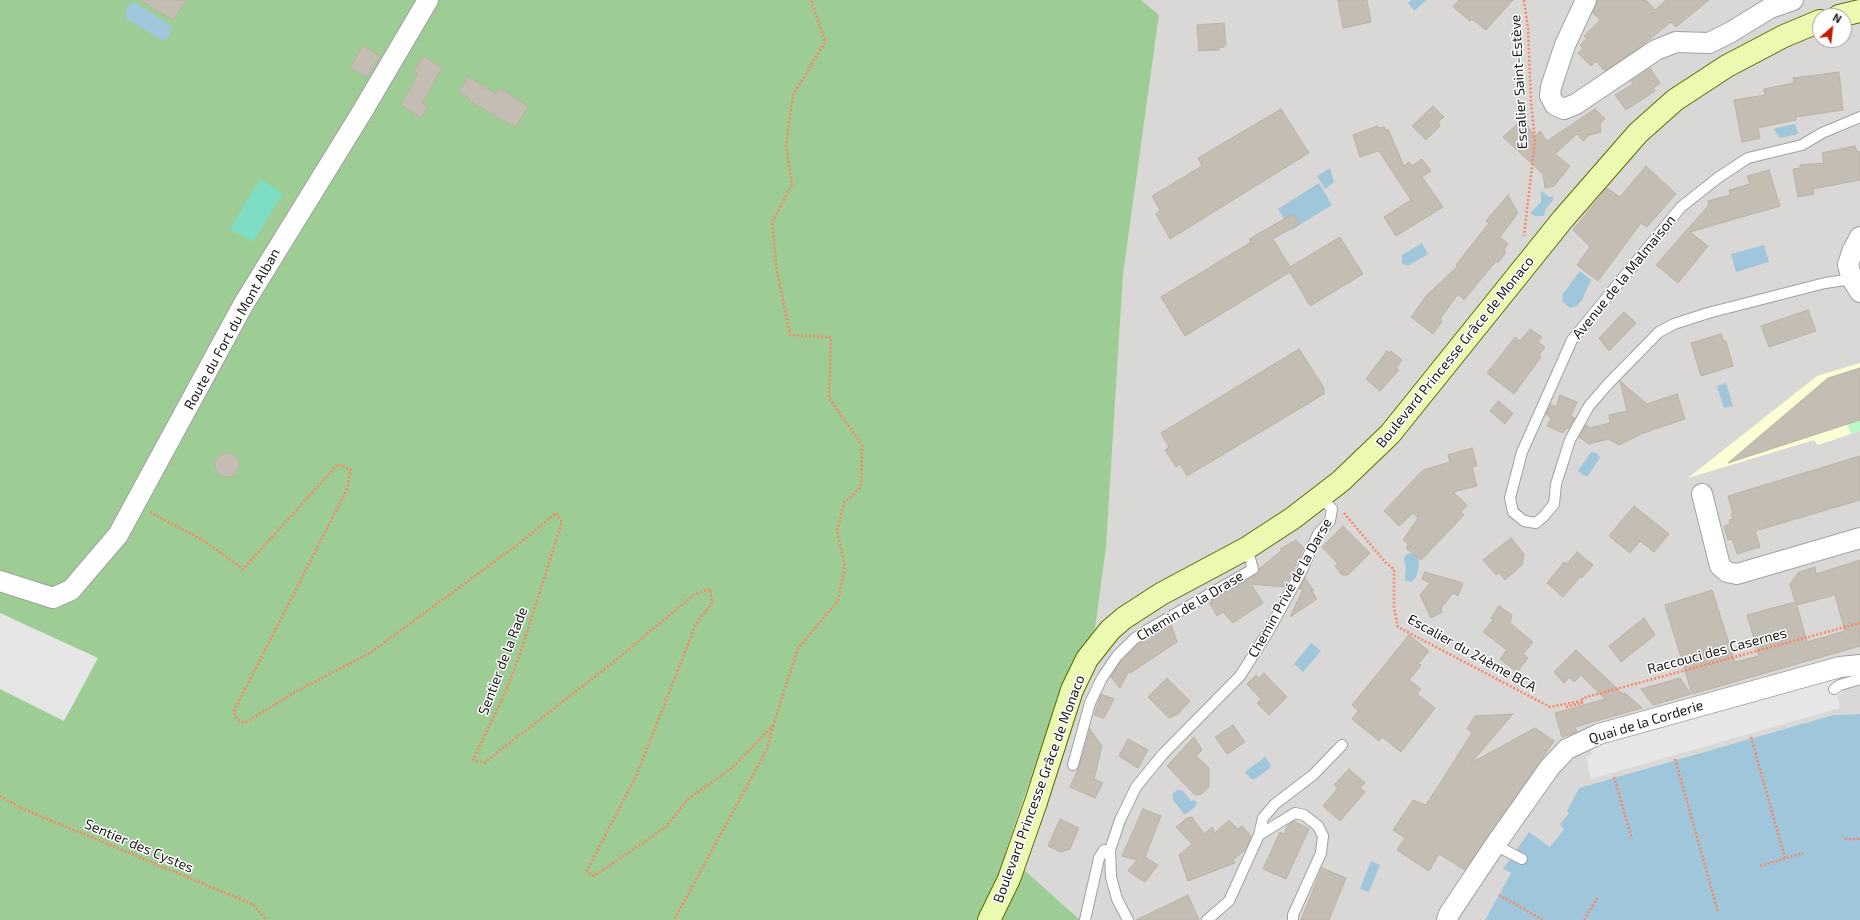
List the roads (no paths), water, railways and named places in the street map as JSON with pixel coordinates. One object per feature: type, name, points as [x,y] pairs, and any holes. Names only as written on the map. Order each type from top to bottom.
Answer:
[{"type":"main road","name":"Boulevard Princesse Grâce de Monaco","points":[[989,920],[1009,879],[1036,802],[1067,703],[1087,659],[1110,630],[1124,618],[1161,594],[1246,548],[1293,518],[1326,503],[1390,434],[1536,252],[1622,149],[1675,100],[1754,50],[1812,24]]},
{"type":"street","name":"Route du Fort du Mont Alban","points":[[0,581],[53,598],[71,590],[118,535],[243,305],[362,112],[428,0]]},
{"type":"street","points":[[1586,0],[1565,45],[1551,87],[1550,96],[1555,105],[1564,109],[1576,104],[1656,50],[1676,42],[1708,43],[1731,32],[1770,8],[1793,0]]},
{"type":"street","points":[[1856,286],[1848,265],[1852,252],[1860,237]]},
{"type":"street","points":[[1702,494],[1720,566],[1727,572],[1737,574],[1860,538]]},
{"type":"street","name":"Quai de la Corderie","points":[[1447,920],[1449,914],[1495,845],[1550,767],[1567,749],[1599,734],[1840,667],[1860,665]]},
{"type":"lane","name":"Avenue de la Malmaison","points":[[1856,286],[1825,283],[1708,313],[1674,324],[1659,332],[1608,384],[1589,406],[1570,440],[1556,484],[1554,504],[1536,523],[1524,521],[1513,512],[1510,498],[1522,452],[1572,340],[1681,207],[1719,177],[1748,158],[1802,145],[1822,133],[1860,117]]},
{"type":"lane","name":"Chemin Privé de la Darse","points":[[1128,920],[1117,899],[1111,876],[1110,850],[1120,820],[1136,787],[1163,754],[1240,676],[1268,632],[1302,570],[1318,534],[1330,521],[1326,503]]},
{"type":"lane","name":"Chemin de la Drase","points":[[1073,765],[1090,703],[1102,678],[1118,656],[1134,639],[1149,629],[1253,569],[1246,548]]},
{"type":"lane","points":[[1860,679],[1840,684],[1834,689],[1844,690],[1860,685]]},
{"type":"lane","points":[[1208,920],[1229,901],[1259,835],[1263,818],[1275,804],[1313,776],[1342,745]]},
{"type":"lane","points":[[1259,835],[1295,813],[1304,815],[1318,826],[1323,836],[1321,853],[1292,915],[1293,920]]},
{"type":"lane","points":[[1495,845],[1522,859]]},
{"type":"lane","name":"Chemin Privé de la Darse","points":[[1085,920],[1099,858],[1104,850],[1110,850]]},
{"type":"water","points":[[1411,0],[1427,0],[1414,11],[1408,3]]},
{"type":"water","points":[[134,2],[172,26],[169,37],[163,41],[125,18],[127,7]]},
{"type":"water","points":[[1795,124],[1798,134],[1780,138],[1774,130],[1776,128]]},
{"type":"water","points":[[1330,168],[1334,182],[1325,189],[1317,176]]},
{"type":"water","points":[[1319,183],[1332,205],[1291,230],[1278,209]]},
{"type":"water","points":[[1541,191],[1550,197],[1553,196],[1553,200],[1545,210],[1544,216],[1535,216],[1530,213],[1541,202]]},
{"type":"water","points":[[1422,243],[1428,254],[1408,266],[1402,263],[1402,255]]},
{"type":"water","points":[[1764,245],[1769,262],[1736,272],[1731,254]]},
{"type":"water","points":[[1580,271],[1591,280],[1582,300],[1577,306],[1570,308],[1562,301],[1563,294]]},
{"type":"water","points":[[1726,383],[1733,406],[1724,408],[1717,386]]},
{"type":"water","points":[[1591,452],[1597,453],[1600,458],[1587,477],[1578,471]]},
{"type":"water","points":[[1410,553],[1418,557],[1419,566],[1416,577],[1411,582],[1405,580],[1406,568],[1404,559],[1406,555]]},
{"type":"water","points":[[1311,643],[1321,651],[1303,672],[1294,664]]},
{"type":"water","points":[[1860,714],[1860,920],[1485,920],[1511,873],[1503,869],[1529,832],[1550,847],[1564,829],[1560,824],[1569,813],[1567,811],[1579,788],[1833,715]]},
{"type":"water","points":[[1265,757],[1271,765],[1270,768],[1255,779],[1251,779],[1245,772]]},
{"type":"water","points":[[1177,790],[1183,791],[1191,801],[1194,800],[1197,802],[1195,807],[1185,815],[1173,800],[1173,794]]},
{"type":"water","points":[[1371,861],[1380,865],[1369,892],[1360,889]]}]
